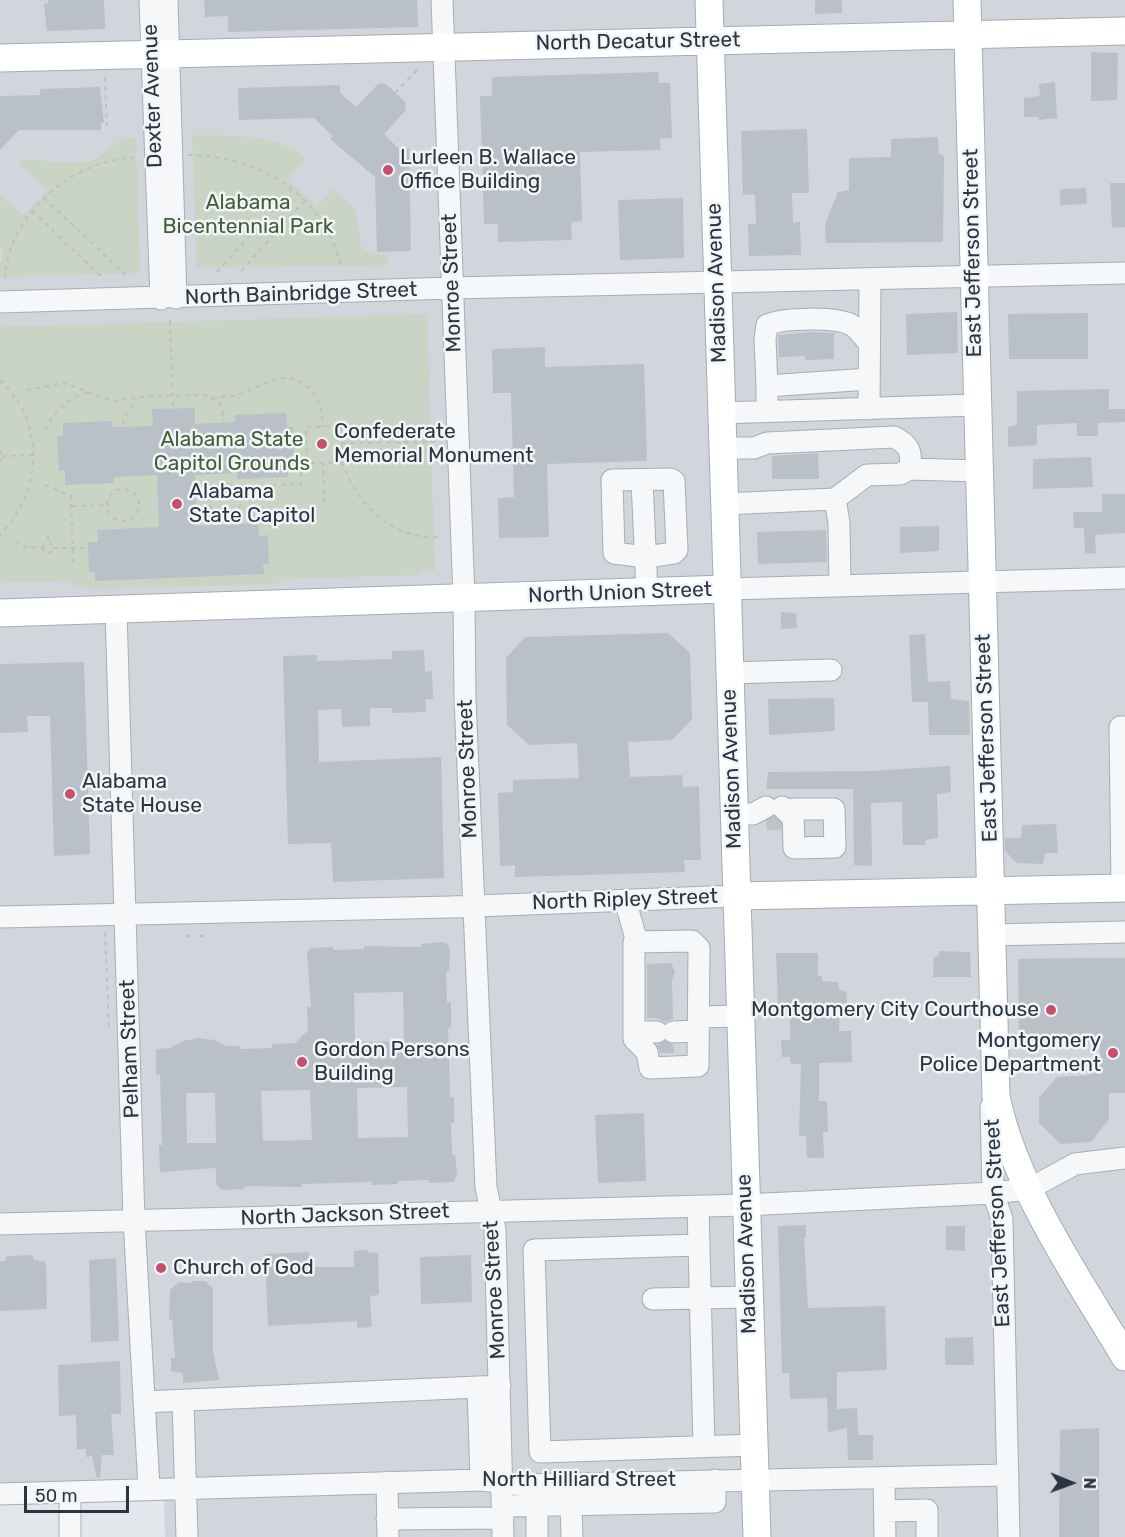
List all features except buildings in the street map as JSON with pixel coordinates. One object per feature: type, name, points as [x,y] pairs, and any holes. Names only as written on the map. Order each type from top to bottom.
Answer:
[{"type":"main road","name":"Madison Avenue","points":[[709,0],[729,673],[771,814],[736,896],[757,1537]]},
{"type":"main road","name":"East Jefferson Street","points":[[967,0],[981,581],[992,888],[994,1050]]},
{"type":"main road","name":"North Decatur Street","points":[[0,58],[1125,31]]},
{"type":"main road","name":"North Union Street","points":[[0,614],[726,590]]},
{"type":"main road","name":"North Ripley Street","points":[[736,896],[992,888],[1123,888]]},
{"type":"main road","points":[[994,1050],[996,1095],[1001,1122],[1029,1189],[1125,1357]]},
{"type":"street","name":"Dexter Avenue","points":[[150,0],[160,53],[168,299]]},
{"type":"street","name":"Dexter Avenue","points":[[160,53],[167,0]]},
{"type":"street","name":"Monroe Street","points":[[442,0],[464,599],[465,699],[486,1187],[495,1230],[503,1520]]},
{"type":"street","name":"North Bainbridge Street","points":[[0,302],[168,299],[452,288],[1125,273]]},
{"type":"street","points":[[869,409],[870,279]]},
{"type":"street","points":[[767,412],[765,339],[767,325],[780,320],[828,320],[852,324],[869,343]]},
{"type":"street","points":[[767,386],[869,380]]},
{"type":"street","points":[[720,412],[977,405]]},
{"type":"street","points":[[722,448],[754,448],[767,443],[894,437],[905,443],[912,454],[910,469]]},
{"type":"street","points":[[724,504],[835,499],[867,475],[900,474],[910,469],[978,471]]},
{"type":"street","points":[[671,479],[674,481],[677,550],[674,553],[646,557],[612,550],[610,483],[612,480],[642,480],[671,479]]},
{"type":"street","points":[[642,480],[647,592]]},
{"type":"street","points":[[835,499],[839,523],[840,586]]},
{"type":"street","name":"North Union Street","points":[[726,590],[1125,578]]},
{"type":"street","name":"Pelham Street","points":[[116,609],[134,1220],[149,1488]]},
{"type":"street","points":[[729,673],[831,670]]},
{"type":"street","points":[[1123,888],[1119,727],[1125,727]]},
{"type":"street","name":"North Ripley Street","points":[[0,917],[126,916],[736,896]]},
{"type":"street","points":[[625,900],[638,942]]},
{"type":"street","points":[[992,935],[1125,932]]},
{"type":"street","points":[[692,941],[699,948],[698,1024],[698,1066],[650,1068],[647,1052],[634,1039],[634,942],[692,941]]},
{"type":"street","points":[[634,1032],[665,1032],[739,1016]]},
{"type":"street","name":"East Jefferson Street","points":[[994,1050],[991,1088],[993,1193],[1002,1219],[1009,1537]]},
{"type":"street","name":"North Jackson Street","points":[[0,1224],[745,1205],[993,1193],[1029,1189],[1075,1164],[1125,1158]]},
{"type":"street","points":[[698,1206],[704,1447]]},
{"type":"street","points":[[699,1245],[534,1250],[540,1452],[755,1445]]},
{"type":"street","points":[[653,1299],[749,1297]]},
{"type":"street","points":[[144,1402],[500,1386]]},
{"type":"street","points":[[478,1387],[481,1480]]},
{"type":"street","points":[[183,1401],[187,1537]]},
{"type":"street","points":[[480,1432],[501,1431]]},
{"type":"street","points":[[672,1448],[672,1481]]},
{"type":"street","points":[[569,1451],[570,1484]]},
{"type":"street","name":"North Hilliard Street","points":[[0,1494],[481,1480],[523,1485],[1008,1475]]},
{"type":"street","points":[[884,1479],[885,1537]]},
{"type":"street","points":[[387,1482],[388,1528],[503,1520],[537,1505],[716,1502],[715,1480]]},
{"type":"street","points":[[70,1491],[70,1537]]},
{"type":"street","points":[[537,1505],[537,1537]]},
{"type":"street","points":[[572,1505],[572,1537]]},
{"type":"street","points":[[885,1511],[927,1510],[927,1537]]},
{"type":"path","points":[[395,93],[420,67]]},
{"type":"path","points":[[105,77],[106,130]]},
{"type":"path","points":[[189,155],[212,155],[245,162],[272,174],[304,201],[329,233],[341,268]]},
{"type":"path","points":[[5,279],[14,241],[32,211],[44,198],[61,184],[83,171],[114,160],[141,157]]},
{"type":"path","points":[[217,272],[292,189]]},
{"type":"path","points":[[44,198],[126,275]]},
{"type":"path","points":[[242,271],[304,201]]},
{"type":"path","points":[[32,211],[101,276]]},
{"type":"path","points":[[170,320],[173,408]]},
{"type":"path","points":[[27,390],[64,383],[113,401],[172,395],[197,395],[212,398],[234,396],[276,378],[295,379],[304,383],[317,398],[322,427]]},
{"type":"path","points":[[0,380],[16,398],[27,417],[34,455],[32,482],[25,501],[0,535]]},
{"type":"path","points":[[45,430],[52,417],[64,405],[73,398],[91,392]]},
{"type":"path","points":[[122,433],[127,410],[139,398]]},
{"type":"path","points":[[212,398],[222,408],[225,430]]},
{"type":"path","points":[[307,463],[306,427],[341,426],[342,462],[358,494],[386,523],[411,536],[441,537]]},
{"type":"path","points":[[341,443],[436,442]]},
{"type":"path","points":[[0,450],[2,456],[0,462]]},
{"type":"path","points":[[2,456],[34,455]]},
{"type":"path","points":[[323,462],[324,506]]},
{"type":"path","points":[[240,500],[254,498],[275,486],[301,484],[301,463],[342,462]]},
{"type":"path","points":[[45,485],[71,496],[73,562]]},
{"type":"path","points":[[216,486],[234,486],[239,491],[240,500],[240,509],[235,514],[217,515],[211,511],[211,491],[216,486]]},
{"type":"path","points":[[114,490],[132,490],[137,495],[137,513],[132,519],[114,519],[109,513],[109,505],[108,496],[114,490]]},
{"type":"path","points":[[71,506],[109,505]]},
{"type":"path","points":[[48,536],[48,543],[53,548],[88,548]]},
{"type":"path","points":[[15,541],[25,547],[43,548],[48,553],[53,548]]},
{"type":"path","points":[[43,548],[48,543]]},
{"type":"path","points":[[104,929],[109,1028]]},
{"type":"path","points":[[199,936],[205,936]]},
{"type":"shaded area","points":[[0,0],[1125,0],[1125,1537],[165,1537],[164,1498],[0,1502]]},
{"type":"green space","name":"Alabama Bicentennial Park","points":[[192,135],[252,137],[294,150],[306,158],[287,179],[316,206],[334,189],[355,211],[363,248],[388,256],[388,265],[197,268]]},
{"type":"green space","points":[[136,137],[140,273],[0,277],[0,263],[4,251],[0,246],[0,195],[23,215],[48,190],[18,163],[23,159],[84,162],[97,158],[119,141]]},
{"type":"green space","name":"Alabama State Capitol Grounds","points":[[427,314],[435,571],[422,571],[422,575],[285,579],[277,584],[87,589],[64,581],[0,583],[0,327]]},
{"type":"tunnel","points":[[766,820],[783,819]]},
{"type":"place","name":"Lurleen B. Wallace Office Building","points":[[388,170]]},
{"type":"place","name":"Confederate Memorial Monument","points":[[322,444]]},
{"type":"place","name":"Alabama State Capitol","points":[[177,504]]},
{"type":"place","name":"Alabama State House","points":[[70,794]]},
{"type":"place","name":"Montgomery City Courthouse","points":[[1051,1010]]},
{"type":"place","name":"Montgomery Police Department","points":[[1113,1053]]},
{"type":"place","name":"Gordon Persons Building","points":[[302,1062]]},
{"type":"place","name":"Church of God","points":[[161,1268]]}]
